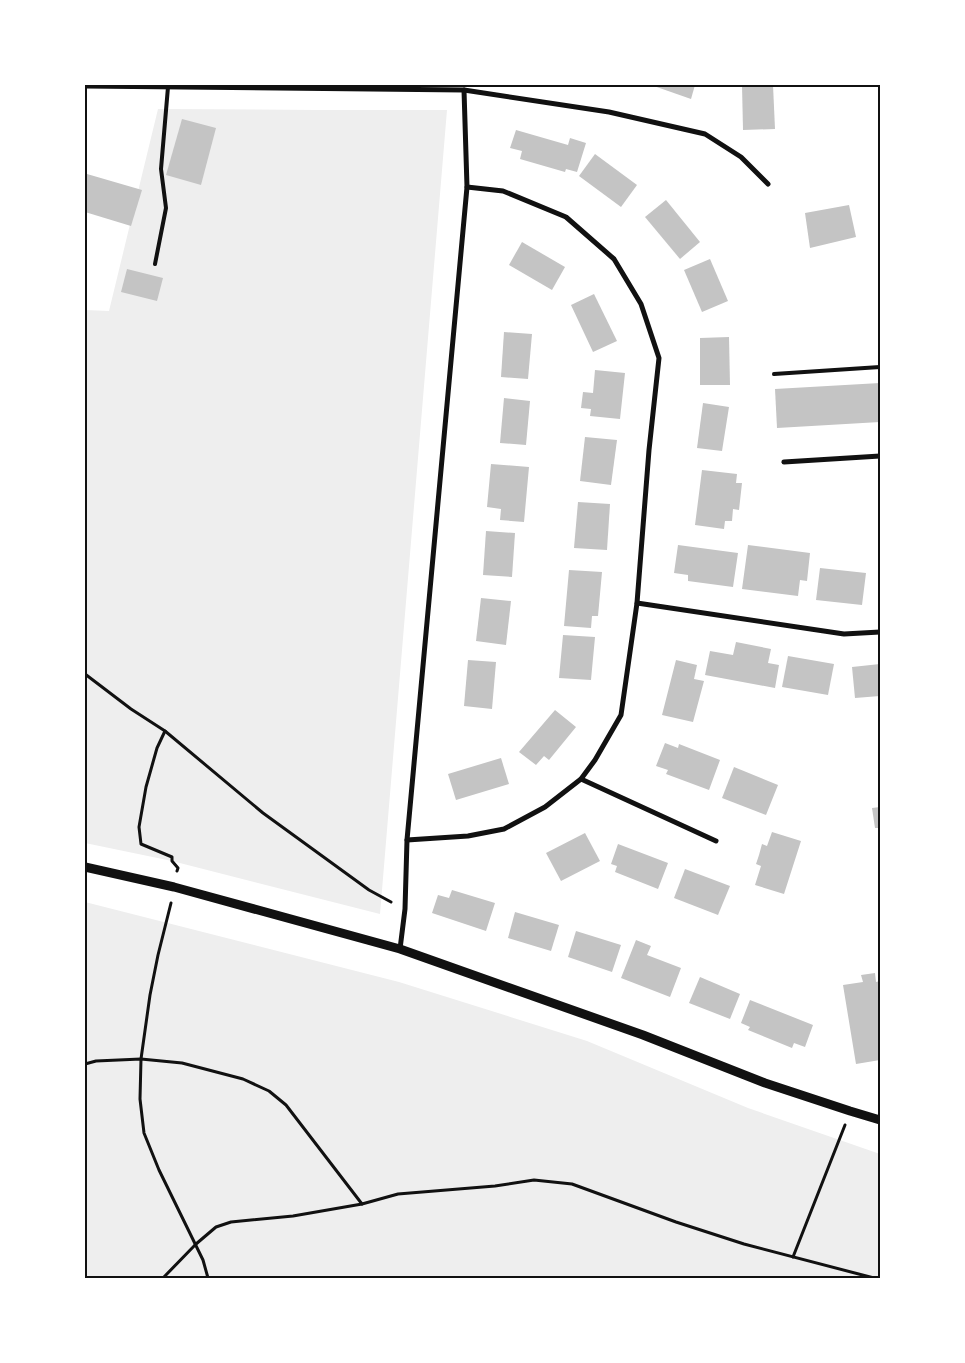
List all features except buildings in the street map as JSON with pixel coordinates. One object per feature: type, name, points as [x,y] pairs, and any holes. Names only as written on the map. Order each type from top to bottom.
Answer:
[{"type":"street","points":[[464,90],[470,85]]},
{"type":"street","points":[[85,86],[464,90],[609,112],[705,134],[741,157],[768,184]]},
{"type":"street","points":[[400,949],[407,840],[466,187],[464,90]]},
{"type":"street","points":[[407,840],[468,836],[504,829],[545,807],[581,779],[595,760],[621,715],[637,603],[649,450],[659,358],[641,304],[614,259],[566,217],[503,191],[466,187]]},
{"type":"street","points":[[784,462],[880,456]]},
{"type":"street","points":[[637,603],[844,634],[880,632]]},
{"type":"street","points":[[581,779],[716,841]]},
{"type":"street","points":[[85,867],[174,888],[400,949],[643,1035],[765,1083],[880,1120]]},
{"type":"lane","points":[[155,264],[166,208],[161,169],[168,87]]},
{"type":"lane","points":[[774,374],[880,367]]},
{"type":"path","points":[[85,674],[131,709],[165,731],[263,813],[369,890],[404,909]]},
{"type":"path","points":[[165,731],[157,748],[146,787],[139,827],[142,844],[172,857],[172,861],[178,868]]},
{"type":"path","points":[[170,909],[150,995],[141,1059],[140,1099],[144,1132],[159,1170],[204,1260],[208,1278]]},
{"type":"path","points":[[85,1064],[96,1061],[141,1059],[182,1063],[243,1079],[269,1091],[286,1105],[362,1204]]},
{"type":"path","points":[[793,1257],[850,1111]]},
{"type":"path","points":[[163,1278],[196,1244],[216,1227],[231,1222],[293,1216],[362,1204],[398,1194],[495,1186],[534,1180],[572,1184],[676,1222],[744,1244],[874,1278]]},
{"type":"shaded area","points":[[158,109],[447,110],[380,914],[172,861],[85,843],[85,310],[109,311]]},
{"type":"shaded area","points":[[85,902],[399,982],[587,1041],[748,1108],[880,1154],[880,1278],[85,1278]]}]
